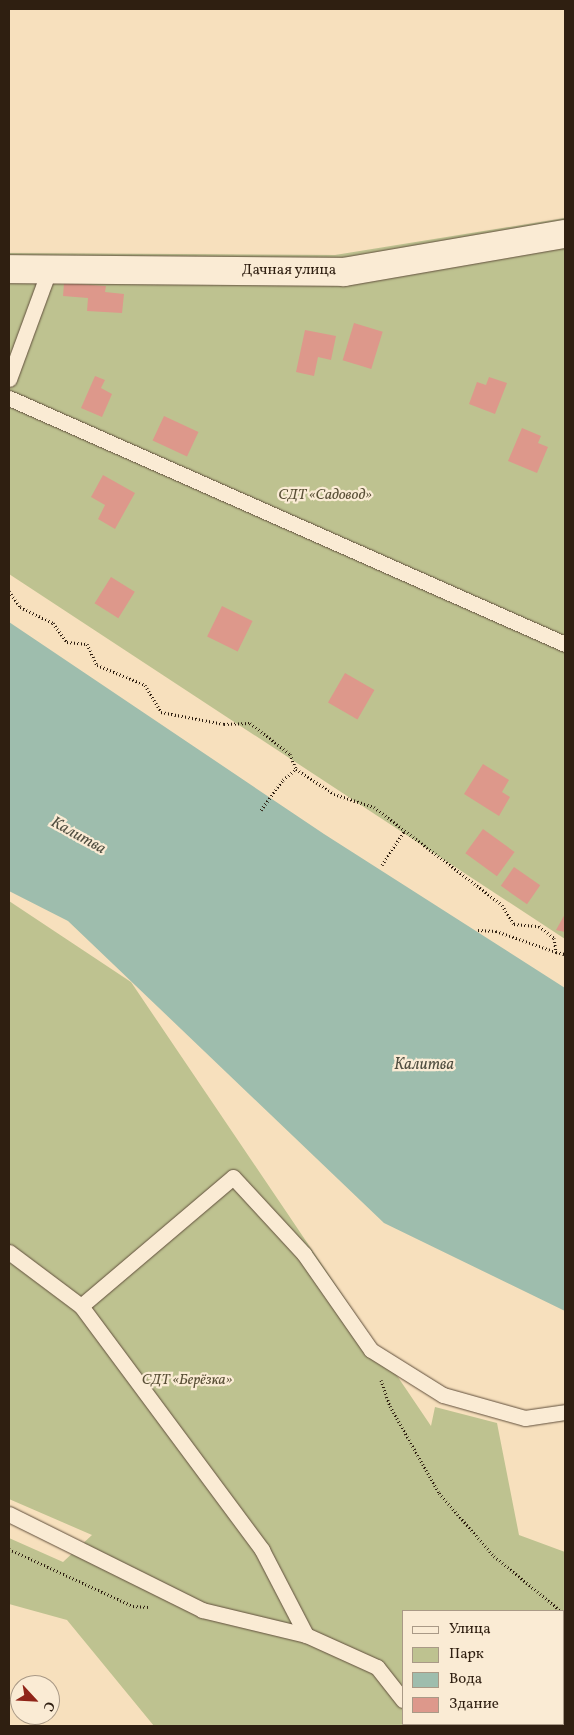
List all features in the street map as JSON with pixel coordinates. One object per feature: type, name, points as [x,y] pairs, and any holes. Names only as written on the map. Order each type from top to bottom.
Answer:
[{"type":"street","name":"Дачная улица","points":[[9,269],[344,272],[565,234]]},
{"type":"lane","points":[[9,379],[49,270]]},
{"type":"lane","points":[[9,398],[565,644]]},
{"type":"lane","points":[[81,1306],[233,1177],[304,1254],[371,1350],[443,1395],[525,1418],[565,1412]]},
{"type":"lane","points":[[9,1252],[81,1306],[262,1550],[306,1635]]},
{"type":"lane","points":[[9,1514],[202,1610],[306,1635],[377,1667],[402,1699]]},
{"type":"path","points":[[9,591],[20,607],[53,622],[67,642],[86,644],[97,665],[145,685],[161,712],[224,724],[250,724],[290,754],[296,769],[334,794],[374,807],[405,830],[502,905],[514,924],[539,926],[554,938],[556,952]]},
{"type":"path","points":[[261,810],[283,780],[296,769]]},
{"type":"path","points":[[382,866],[405,830]]},
{"type":"path","points":[[478,930],[496,931],[565,954]]},
{"type":"path","points":[[371,1350],[390,1406],[439,1492],[494,1556],[559,1610]]},
{"type":"path","points":[[9,1550],[133,1606],[153,1607]]},
{"type":"path","points":[[450,1726],[457,1726]]},
{"type":"green space","name":"СДТ «Садовод»","points":[[565,218],[565,939],[9,574],[9,253],[335,255]]},
{"type":"green space","name":"СДТ «Берёзка»","points":[[9,901],[131,982],[431,1426],[435,1407],[497,1423],[519,1535],[565,1552],[565,1726],[154,1726],[67,1620],[9,1604],[9,1538],[63,1562],[92,1535],[9,1499]]},
{"type":"water","name":"Калитва","points":[[9,622],[324,834],[565,988],[565,1311],[384,1223],[68,921],[9,891]]},
{"type":"building","points":[[64,283],[106,286],[105,292],[124,294],[122,313],[87,311],[88,298],[63,296]]},
{"type":"building","points":[[354,323],[383,332],[371,369],[343,360]]},
{"type":"building","points":[[305,330],[336,336],[331,360],[318,357],[314,376],[296,372]]},
{"type":"building","points":[[95,376],[105,380],[101,388],[112,394],[102,417],[81,408]]},
{"type":"building","points":[[489,377],[507,383],[495,414],[469,404],[477,382],[486,385]]},
{"type":"building","points":[[164,416],[198,432],[187,457],[153,440]]},
{"type":"building","points":[[522,428],[541,436],[538,443],[548,447],[537,473],[508,461]]},
{"type":"building","points":[[103,475],[135,493],[115,529],[98,519],[105,505],[91,497]]},
{"type":"building","points":[[111,577],[135,592],[118,618],[95,603]]},
{"type":"building","points":[[222,606],[253,621],[238,651],[207,637]]},
{"type":"building","points":[[345,673],[374,690],[357,719],[328,702]]},
{"type":"building","points":[[483,764],[509,780],[502,792],[510,797],[499,816],[464,794]]},
{"type":"building","points":[[483,829],[515,852],[497,876],[465,853]]},
{"type":"building","points":[[514,867],[540,885],[527,904],[501,886]]},
{"type":"building","points":[[565,914],[565,932],[556,930]]}]
